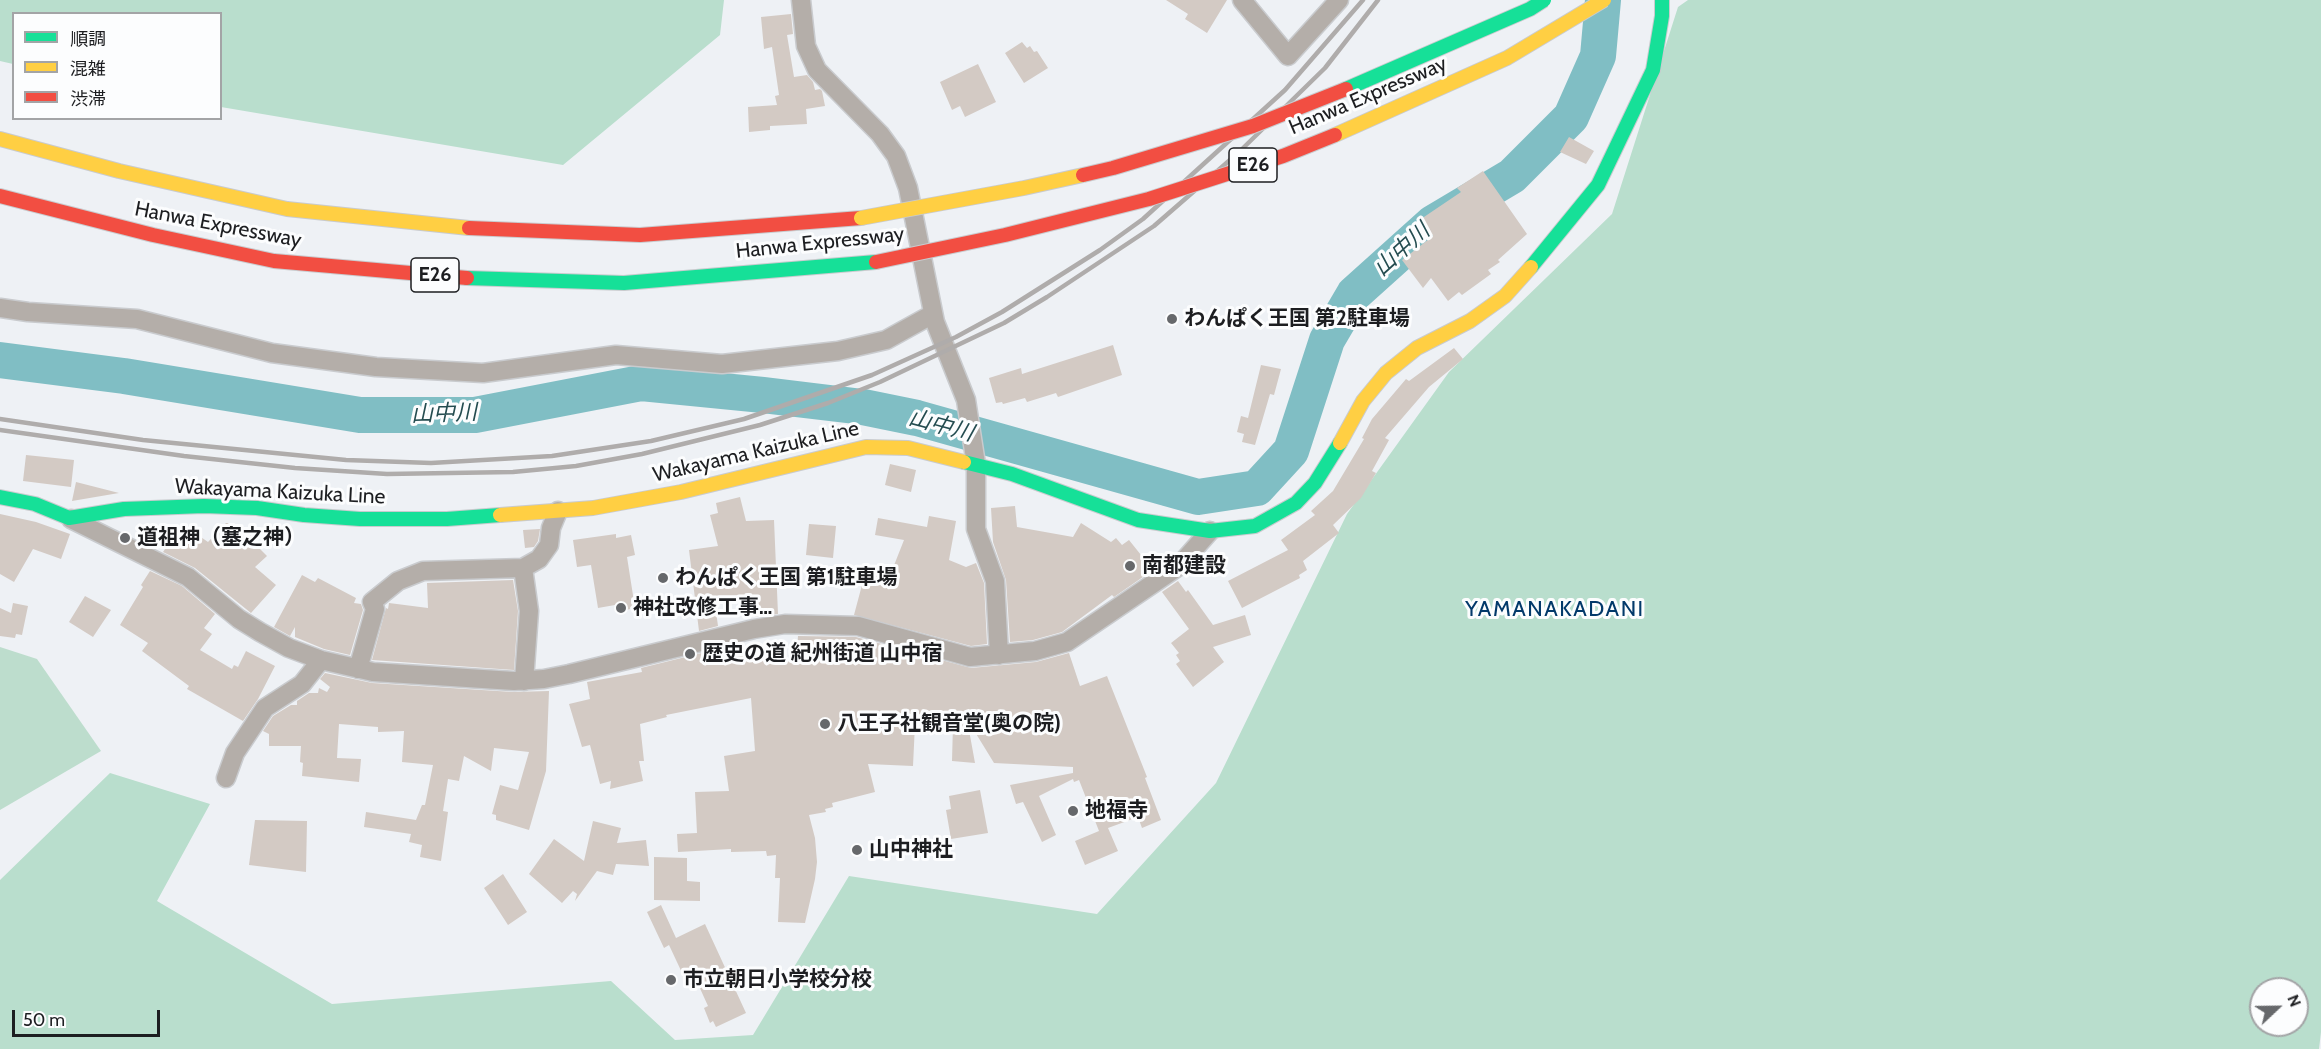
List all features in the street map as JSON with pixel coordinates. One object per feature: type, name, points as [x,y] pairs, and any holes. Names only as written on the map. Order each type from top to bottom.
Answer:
[{"type":"main road","name":"Hanwa Expressway","points":[[0,140],[119,171],[287,209],[457,226],[640,235],[861,218],[1024,188],[1113,168],[1253,126],[1394,70],[1530,9],[1544,0]]},
{"type":"main road","name":"Hanwa Expressway","points":[[0,196],[153,235],[274,261],[468,278],[624,283],[876,262],[1005,235],[1149,199],[1283,156],[1380,116],[1507,58],[1604,0]]},
{"type":"main road","name":"Wakayama Kaizuka Line","points":[[69,518],[124,509],[204,506],[257,508],[304,515],[360,519],[447,519],[593,508],[681,492],[866,447],[908,448],[975,455],[1012,474],[1138,520],[1209,531],[1255,526],[1296,503],[1315,483],[1332,458],[1363,401],[1386,373],[1417,348],[1470,321],[1505,296],[1542,255],[1598,185],[1653,70],[1662,15],[1662,0]]},
{"type":"main road","points":[[0,497],[35,504],[69,518]]},
{"type":"street","points":[[801,0],[806,46],[817,70],[880,134],[896,156],[908,188],[933,314],[966,400],[975,455],[976,529],[995,581],[999,655]]},
{"type":"street","points":[[1242,0],[1288,56],[1339,0]]},
{"type":"street","points":[[0,308],[137,319],[272,353],[365,366],[483,373],[616,355],[722,364],[838,351],[886,340],[933,314]]},
{"type":"street","points":[[358,669],[375,609],[372,602],[398,581],[423,571],[523,568],[539,559],[549,545],[551,528],[558,511]]},
{"type":"street","points":[[69,518],[188,577],[239,619],[289,648],[321,660],[358,669],[524,681],[569,674],[754,629],[785,624],[858,626],[970,657],[1035,651],[1067,642],[1179,566],[1209,531]]},
{"type":"street","points":[[523,568],[529,611],[524,681]]},
{"type":"street","points":[[226,778],[235,753],[265,708],[302,684],[321,660]]},
{"type":"green space","points":[[0,0],[724,0],[720,35],[563,165],[222,107],[222,12],[12,12],[12,64],[0,61]]},
{"type":"green space","points":[[1688,0],[2321,0],[2321,1032],[2319,1049],[0,1049],[0,880],[110,773],[210,804],[157,901],[332,1004],[611,981],[675,1040],[753,1035],[849,876],[1097,914],[1216,783],[1347,514],[1449,372],[1612,214],[1678,7]]},
{"type":"green space","points":[[0,647],[37,659],[101,751],[0,810]]},
{"type":"building","points":[[1166,0],[1227,0],[1207,33],[1185,19],[1188,14]]},
{"type":"building","points":[[791,14],[793,34],[787,35],[794,77],[807,75],[813,82],[815,90],[822,91],[825,106],[806,109],[807,124],[770,126],[770,130],[749,132],[748,107],[777,105],[775,96],[779,95],[772,47],[764,49],[761,17]]},
{"type":"building","points":[[1022,42],[1027,48],[1030,46],[1034,52],[1037,51],[1048,68],[1024,83],[1005,53]]},
{"type":"building","points":[[978,64],[996,102],[965,117],[960,106],[952,110],[940,82]]},
{"type":"building","points":[[1569,137],[1594,151],[1586,164],[1560,152]]},
{"type":"building","points":[[1483,171],[1527,234],[1498,260],[1500,262],[1488,270],[1491,274],[1462,295],[1459,292],[1448,301],[1431,278],[1423,288],[1402,260],[1433,236],[1421,219],[1461,192],[1457,188]]},
{"type":"building","points":[[1113,345],[1122,375],[1058,397],[1056,393],[1027,402],[1025,398],[1003,404],[1002,402],[996,403],[989,378],[1021,368],[1022,374]]},
{"type":"building","points":[[1454,348],[1463,359],[1429,387],[1385,438],[1389,440],[1372,471],[1376,473],[1361,498],[1333,525],[1339,533],[1303,561],[1307,570],[1299,575],[1300,578],[1242,608],[1228,581],[1288,550],[1281,540],[1315,515],[1311,511],[1333,491],[1364,439],[1362,438],[1372,419],[1406,379],[1409,381]]},
{"type":"building","points":[[1261,365],[1281,369],[1274,395],[1270,394],[1255,445],[1242,442],[1244,434],[1237,432],[1241,416],[1248,418]]},
{"type":"building","points":[[26,455],[74,460],[71,487],[23,481]]},
{"type":"building","points":[[890,464],[916,470],[911,492],[885,485]]},
{"type":"building","points":[[76,482],[119,493],[72,501]]},
{"type":"building","points":[[740,497],[746,521],[774,520],[778,614],[755,617],[754,595],[714,597],[718,626],[699,631],[689,550],[718,546],[710,515],[718,513],[716,503]]},
{"type":"building","points":[[1015,506],[1017,527],[1073,537],[1081,523],[1111,542],[1116,538],[1122,545],[1129,540],[1153,570],[1114,597],[1112,595],[1062,632],[1033,640],[1010,642],[1006,580],[993,542],[991,508]]},
{"type":"building","points":[[0,514],[36,522],[70,534],[61,559],[33,549],[14,582],[0,574]]},
{"type":"building","points":[[929,516],[956,521],[949,560],[966,567],[976,563],[984,583],[987,644],[971,646],[854,615],[866,570],[889,578],[904,540],[875,535],[878,518],[927,527]]},
{"type":"building","points":[[226,523],[236,530],[241,525],[254,536],[251,540],[267,556],[255,567],[276,585],[251,613],[195,568],[163,552],[182,524],[208,542]]},
{"type":"building","points":[[809,524],[836,526],[833,558],[806,555]]},
{"type":"building","points":[[540,529],[538,541],[534,547],[525,548],[523,530]]},
{"type":"building","points":[[616,534],[616,538],[631,535],[635,555],[627,557],[635,608],[621,611],[621,609],[616,610],[615,605],[598,608],[591,565],[577,567],[573,540]]},
{"type":"building","points":[[150,571],[182,586],[215,614],[204,628],[212,634],[200,650],[232,669],[234,665],[238,667],[246,651],[275,666],[258,699],[243,721],[187,689],[189,686],[142,651],[148,643],[120,625]]},
{"type":"building","points":[[302,575],[315,582],[318,578],[356,598],[354,603],[361,604],[363,610],[350,655],[324,649],[295,637],[295,627],[290,636],[274,627]]},
{"type":"building","points":[[513,580],[518,611],[514,670],[372,660],[389,603],[428,608],[427,583]]},
{"type":"building","points":[[1178,581],[1186,592],[1188,590],[1213,625],[1245,615],[1251,635],[1213,647],[1224,662],[1193,687],[1176,664],[1180,661],[1176,655],[1179,653],[1171,643],[1189,629],[1162,592]]},
{"type":"building","points":[[85,596],[111,610],[93,637],[69,622]]},
{"type":"building","points":[[13,603],[28,606],[22,635],[16,634],[15,638],[0,636],[0,608],[11,613]]},
{"type":"building","points":[[798,636],[856,637],[971,668],[1036,662],[1069,653],[1080,686],[1107,676],[1147,777],[1145,778],[1161,820],[1142,828],[1138,817],[1108,828],[1118,851],[1085,865],[1075,841],[1099,831],[1079,780],[1074,782],[1073,779],[1039,796],[1056,835],[1042,842],[1023,802],[1016,804],[1010,785],[1073,773],[1073,767],[994,763],[967,719],[975,763],[952,761],[953,724],[915,724],[913,766],[868,764],[875,792],[832,803],[833,807],[825,809],[826,812],[809,815],[815,838],[817,862],[805,923],[778,922],[780,878],[775,878],[776,855],[767,856],[766,851],[731,852],[731,849],[678,852],[677,834],[697,833],[695,792],[729,791],[724,756],[755,751],[751,698],[666,715],[667,717],[640,724],[644,761],[639,761],[643,781],[610,789],[611,781],[600,784],[590,745],[582,747],[569,704],[590,699],[587,682],[642,672],[641,668],[738,644],[739,654],[780,648],[781,659],[796,660]]},
{"type":"building","points":[[325,673],[372,683],[513,692],[549,691],[546,771],[529,830],[496,820],[496,815],[492,814],[500,785],[518,790],[529,752],[494,748],[491,771],[464,756],[459,781],[448,779],[443,811],[448,812],[441,861],[420,857],[422,845],[409,842],[411,834],[364,827],[366,812],[416,820],[422,805],[425,805],[433,765],[402,762],[404,731],[378,732],[378,727],[339,724],[337,758],[361,759],[359,782],[302,776],[301,746],[269,746],[269,734],[263,731],[273,716],[291,705],[297,705],[297,701],[309,693],[318,693],[319,688],[327,692],[330,687],[320,679]]},
{"type":"building","points":[[980,790],[988,833],[951,839],[946,810],[951,809],[949,796]]},
{"type":"building","points":[[255,820],[307,821],[306,872],[249,865]]},
{"type":"building","points":[[593,821],[621,828],[617,843],[646,840],[649,866],[616,864],[613,875],[597,871],[575,901],[577,894],[573,891],[562,903],[529,874],[554,839],[584,861]]},
{"type":"building","points":[[654,857],[687,858],[687,881],[700,882],[700,901],[654,900]]},
{"type":"building","points":[[503,874],[527,912],[508,925],[484,888]]},
{"type":"building","points":[[661,905],[676,938],[705,924],[746,1013],[716,1027],[713,1021],[710,1023],[704,1008],[708,1006],[693,973],[684,977],[669,945],[664,948],[647,912]]},
{"type":"waterway","name":"山中川","points":[[0,360],[124,376],[360,415],[475,415],[641,383],[763,395],[863,407],[917,418],[1198,497],[1257,488],[1291,451],[1327,340],[1354,294],[1433,223],[1512,176],[1571,117],[1598,56],[1603,0]]},
{"type":"railway","points":[[0,419],[143,440],[346,460],[431,463],[552,456],[651,441],[744,419],[872,375],[956,337],[1002,312],[1100,250],[1143,219],[1285,90],[1363,0]]},
{"type":"railway","points":[[0,430],[184,456],[295,468],[387,474],[513,472],[576,466],[642,454],[760,425],[828,403],[880,382],[1004,323],[1154,226],[1238,153],[1325,68],[1378,0]]},
{"type":"traffic: fast","points":[[1346,89],[1530,9],[1544,0]]},
{"type":"traffic: fast","points":[[1531,267],[1598,185],[1653,70],[1662,16],[1662,0]]},
{"type":"traffic: fast","points":[[467,278],[624,283],[876,262]]},
{"type":"traffic: fast","points":[[964,462],[1012,474],[1138,520],[1210,531],[1255,526],[1296,503],[1315,483],[1340,443]]},
{"type":"traffic: fast","points":[[0,497],[35,504],[69,518],[124,509],[204,506],[257,508],[304,515],[360,519],[447,519],[500,515]]},
{"type":"traffic: slow","points":[[1335,135],[1507,58],[1604,0]]},
{"type":"traffic: slow","points":[[0,139],[119,171],[287,209],[469,228]]},
{"type":"traffic: slow","points":[[861,218],[1083,175]]},
{"type":"traffic: slow","points":[[1340,443],[1363,401],[1386,373],[1417,348],[1470,321],[1505,296],[1531,267]]},
{"type":"traffic: slow","points":[[500,515],[593,508],[681,492],[866,447],[908,448],[964,462]]},
{"type":"traffic: jam","points":[[1083,175],[1253,126],[1346,89]]},
{"type":"traffic: jam","points":[[876,262],[1005,235],[1149,199],[1283,156],[1335,135]]},
{"type":"traffic: jam","points":[[0,196],[153,235],[274,261],[467,278]]},
{"type":"traffic: jam","points":[[469,228],[640,235],[861,218]]},
{"type":"place","name":"わんぱく王国 第2駐車場","points":[[1172,319]]},
{"type":"place","name":"道祖神（塞之神）","points":[[125,538]]},
{"type":"place","name":"南都建設","points":[[1130,566]]},
{"type":"place","name":"わんぱく王国 第1駐車場","points":[[663,578]]},
{"type":"place","name":"神社改修工事…","points":[[621,608]]},
{"type":"place","name":"歴史の道 紀州街道 山中宿","points":[[690,654]]},
{"type":"place","name":"八王子社観音堂(奥の院)","points":[[825,724]]},
{"type":"place","name":"地福寺","points":[[1073,811]]},
{"type":"place","name":"山中神社","points":[[857,850]]},
{"type":"place","name":"市立朝日小学校分校","points":[[671,980]]},
{"type":"district","name":"YAMANAKADANI","points":[[1555,610]]}]
